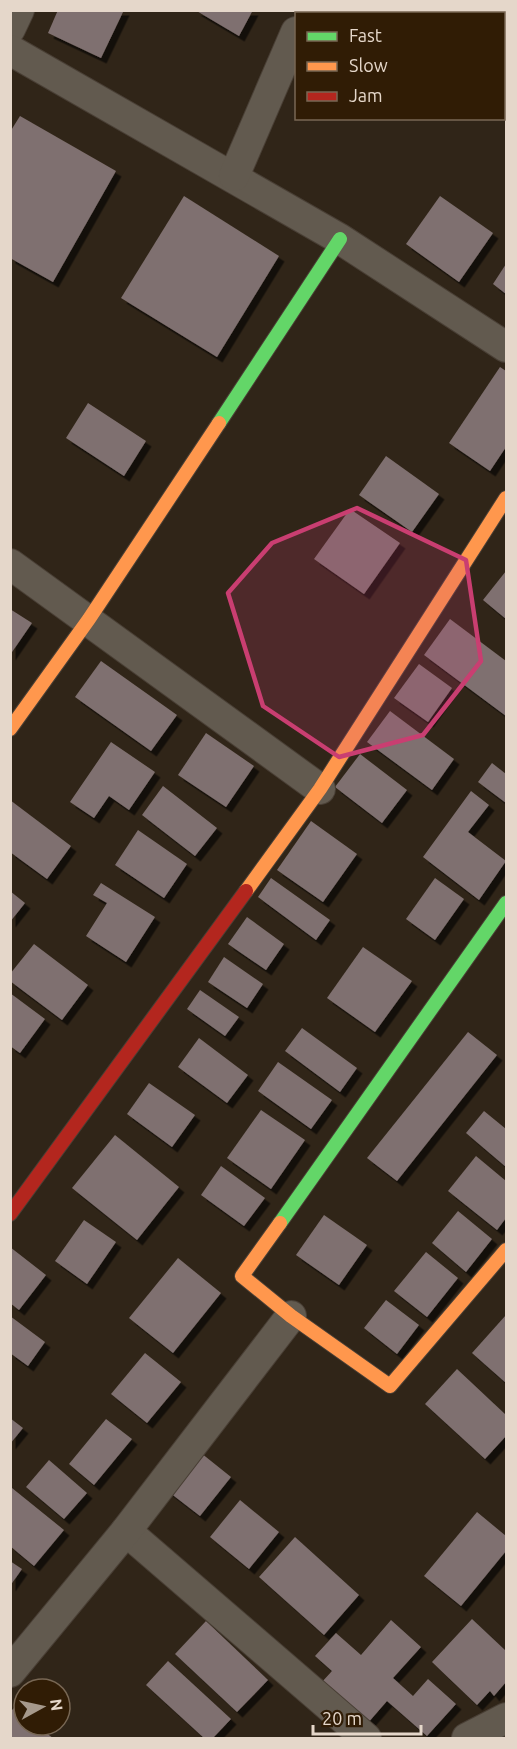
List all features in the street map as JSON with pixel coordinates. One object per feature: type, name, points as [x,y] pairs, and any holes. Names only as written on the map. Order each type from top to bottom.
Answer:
[{"type":"street","points":[[10,29],[19,10]]},
{"type":"street","points":[[234,176],[295,37]]},
{"type":"street","points":[[10,50],[234,176],[340,239],[507,347]]},
{"type":"street","points":[[10,729],[89,619],[340,239]]},
{"type":"street","points":[[10,1214],[320,789],[507,498]]},
{"type":"street","points":[[10,564],[89,619],[320,789]]},
{"type":"street","points":[[507,903],[242,1276],[291,1316],[390,1386],[507,1250]]},
{"type":"street","points":[[10,1672],[126,1531],[291,1316]]},
{"type":"street","points":[[126,1531],[366,1738]]},
{"type":"street","points":[[467,1738],[507,1718]]},
{"type":"highlighted area","points":[[357,508],[466,560],[481,661],[423,735],[339,757],[263,706],[228,593],[272,543]]},
{"type":"building","points":[[58,10],[124,10],[101,58],[48,33]]},
{"type":"building","points":[[195,10],[253,10],[239,36]]},
{"type":"building","points":[[20,116],[116,171],[53,282],[10,258],[10,132]]},
{"type":"building","points":[[184,196],[279,256],[217,357],[121,298]]},
{"type":"building","points":[[440,196],[493,233],[459,282],[406,244]]},
{"type":"building","points":[[506,264],[506,294],[493,284]]},
{"type":"building","points":[[500,367],[506,371],[506,447],[490,471],[449,443]]},
{"type":"building","points":[[88,403],[146,441],[124,476],[66,438]]},
{"type":"building","points":[[386,456],[439,494],[412,532],[359,495]]},
{"type":"building","points":[[350,509],[400,543],[364,594],[314,559]]},
{"type":"building","points":[[506,571],[506,619],[483,600]]},
{"type":"building","points":[[10,609],[32,623],[10,655]]},
{"type":"building","points":[[450,619],[506,661],[506,716],[424,655]]},
{"type":"building","points":[[101,661],[177,715],[151,751],[75,697]]},
{"type":"building","points":[[419,664],[452,688],[428,722],[394,698]]},
{"type":"building","points":[[390,711],[454,759],[432,790],[367,742]]},
{"type":"building","points":[[206,733],[254,766],[226,807],[178,775]]},
{"type":"building","points":[[111,742],[155,772],[129,810],[109,796],[94,818],[70,802]]},
{"type":"building","points":[[360,754],[407,790],[382,823],[335,787]]},
{"type":"building","points":[[492,763],[506,774],[506,803],[478,782]]},
{"type":"building","points":[[163,786],[217,828],[195,856],[142,815]]},
{"type":"building","points":[[471,791],[489,805],[468,832],[506,861],[479,900],[423,857]]},
{"type":"building","points":[[10,800],[71,846],[47,879],[10,852]]},
{"type":"building","points":[[311,821],[357,854],[323,902],[277,870]]},
{"type":"building","points":[[138,830],[187,864],[164,898],[115,865]]},
{"type":"building","points":[[271,878],[330,920],[316,940],[258,897]]},
{"type":"building","points":[[435,878],[464,899],[435,940],[406,919]]},
{"type":"building","points":[[101,883],[155,917],[126,962],[86,936],[107,903],[93,895]]},
{"type":"building","points":[[10,891],[25,903],[10,922]]},
{"type":"building","points":[[247,917],[284,944],[266,970],[228,944]]},
{"type":"building","points":[[34,944],[88,985],[62,1020],[10,981],[10,974]]},
{"type":"building","points":[[363,947],[412,981],[375,1032],[327,998]]},
{"type":"building","points":[[224,957],[263,984],[247,1008],[208,982]]},
{"type":"building","points":[[200,990],[239,1017],[225,1036],[187,1009]]},
{"type":"building","points":[[10,993],[45,1019],[20,1053],[10,1046]]},
{"type":"building","points":[[302,1028],[357,1068],[340,1092],[285,1051]]},
{"type":"building","points":[[468,1032],[497,1055],[397,1181],[367,1158]]},
{"type":"building","points":[[199,1038],[248,1075],[227,1103],[178,1067]]},
{"type":"building","points":[[278,1062],[332,1100],[311,1129],[258,1091]]},
{"type":"building","points":[[149,1083],[195,1115],[172,1147],[127,1114]]},
{"type":"building","points":[[261,1110],[305,1140],[271,1189],[227,1158]]},
{"type":"building","points":[[484,1111],[506,1129],[506,1167],[466,1133]]},
{"type":"building","points":[[115,1135],[179,1187],[137,1240],[72,1188]]},
{"type":"building","points":[[476,1156],[506,1181],[506,1218],[497,1230],[448,1191]]},
{"type":"building","points":[[221,1166],[265,1198],[244,1226],[201,1195]]},
{"type":"building","points":[[458,1211],[492,1239],[466,1272],[432,1243]]},
{"type":"building","points":[[324,1215],[367,1245],[339,1285],[296,1255]]},
{"type":"building","points":[[84,1220],[116,1242],[87,1284],[55,1261]]},
{"type":"building","points":[[10,1247],[46,1275],[19,1310],[10,1303]]},
{"type":"building","points":[[426,1252],[458,1278],[427,1317],[394,1291]]},
{"type":"building","points":[[178,1258],[221,1293],[173,1353],[129,1318]]},
{"type":"building","points":[[386,1300],[419,1325],[397,1354],[364,1328]]},
{"type":"building","points":[[506,1315],[506,1383],[472,1353]]},
{"type":"building","points":[[10,1316],[45,1342],[28,1366],[10,1353]]},
{"type":"building","points":[[145,1353],[181,1382],[147,1423],[111,1394]]},
{"type":"building","points":[[457,1369],[506,1415],[506,1436],[485,1459],[425,1404]]},
{"type":"building","points":[[10,1418],[23,1428],[10,1444]]},
{"type":"building","points":[[106,1419],[132,1439],[94,1485],[69,1464]]},
{"type":"building","points":[[196,1449],[231,1477],[200,1516],[165,1489]]},
{"type":"building","points":[[49,1460],[87,1493],[64,1519],[26,1487]]},
{"type":"building","points":[[12,1488],[64,1530],[34,1566],[10,1546]]},
{"type":"building","points":[[240,1500],[279,1532],[249,1569],[210,1537]]},
{"type":"building","points":[[477,1512],[506,1536],[506,1551],[461,1606],[424,1576]]},
{"type":"building","points":[[295,1537],[359,1595],[324,1635],[259,1577]]},
{"type":"building","points":[[10,1561],[22,1569],[10,1586]]},
{"type":"building","points":[[472,1619],[506,1651],[506,1682],[494,1696],[490,1691],[477,1705],[432,1662]]},
{"type":"building","points":[[391,1620],[421,1647],[393,1678],[413,1696],[428,1679],[456,1704],[427,1736],[387,1701],[367,1724],[321,1683],[332,1671],[315,1656],[336,1633],[361,1655]]},
{"type":"building","points":[[206,1621],[268,1680],[237,1712],[175,1654]]},
{"type":"building","points":[[168,1661],[231,1719],[213,1738],[204,1738],[146,1685]]},
{"type":"building","points":[[12,1710],[12,1737],[53,1738],[10,1738],[10,1712]]},
{"type":"traffic: fast","points":[[219,423],[340,239]]},
{"type":"traffic: fast","points":[[280,1223],[506,903]]},
{"type":"traffic: slow","points":[[10,729],[89,619],[219,423]]},
{"type":"traffic: slow","points":[[246,891],[320,789],[506,498]]},
{"type":"traffic: slow","points":[[280,1223],[242,1276],[291,1316],[390,1386],[506,1250]]},
{"type":"traffic: jam","points":[[10,1214],[246,891]]}]
